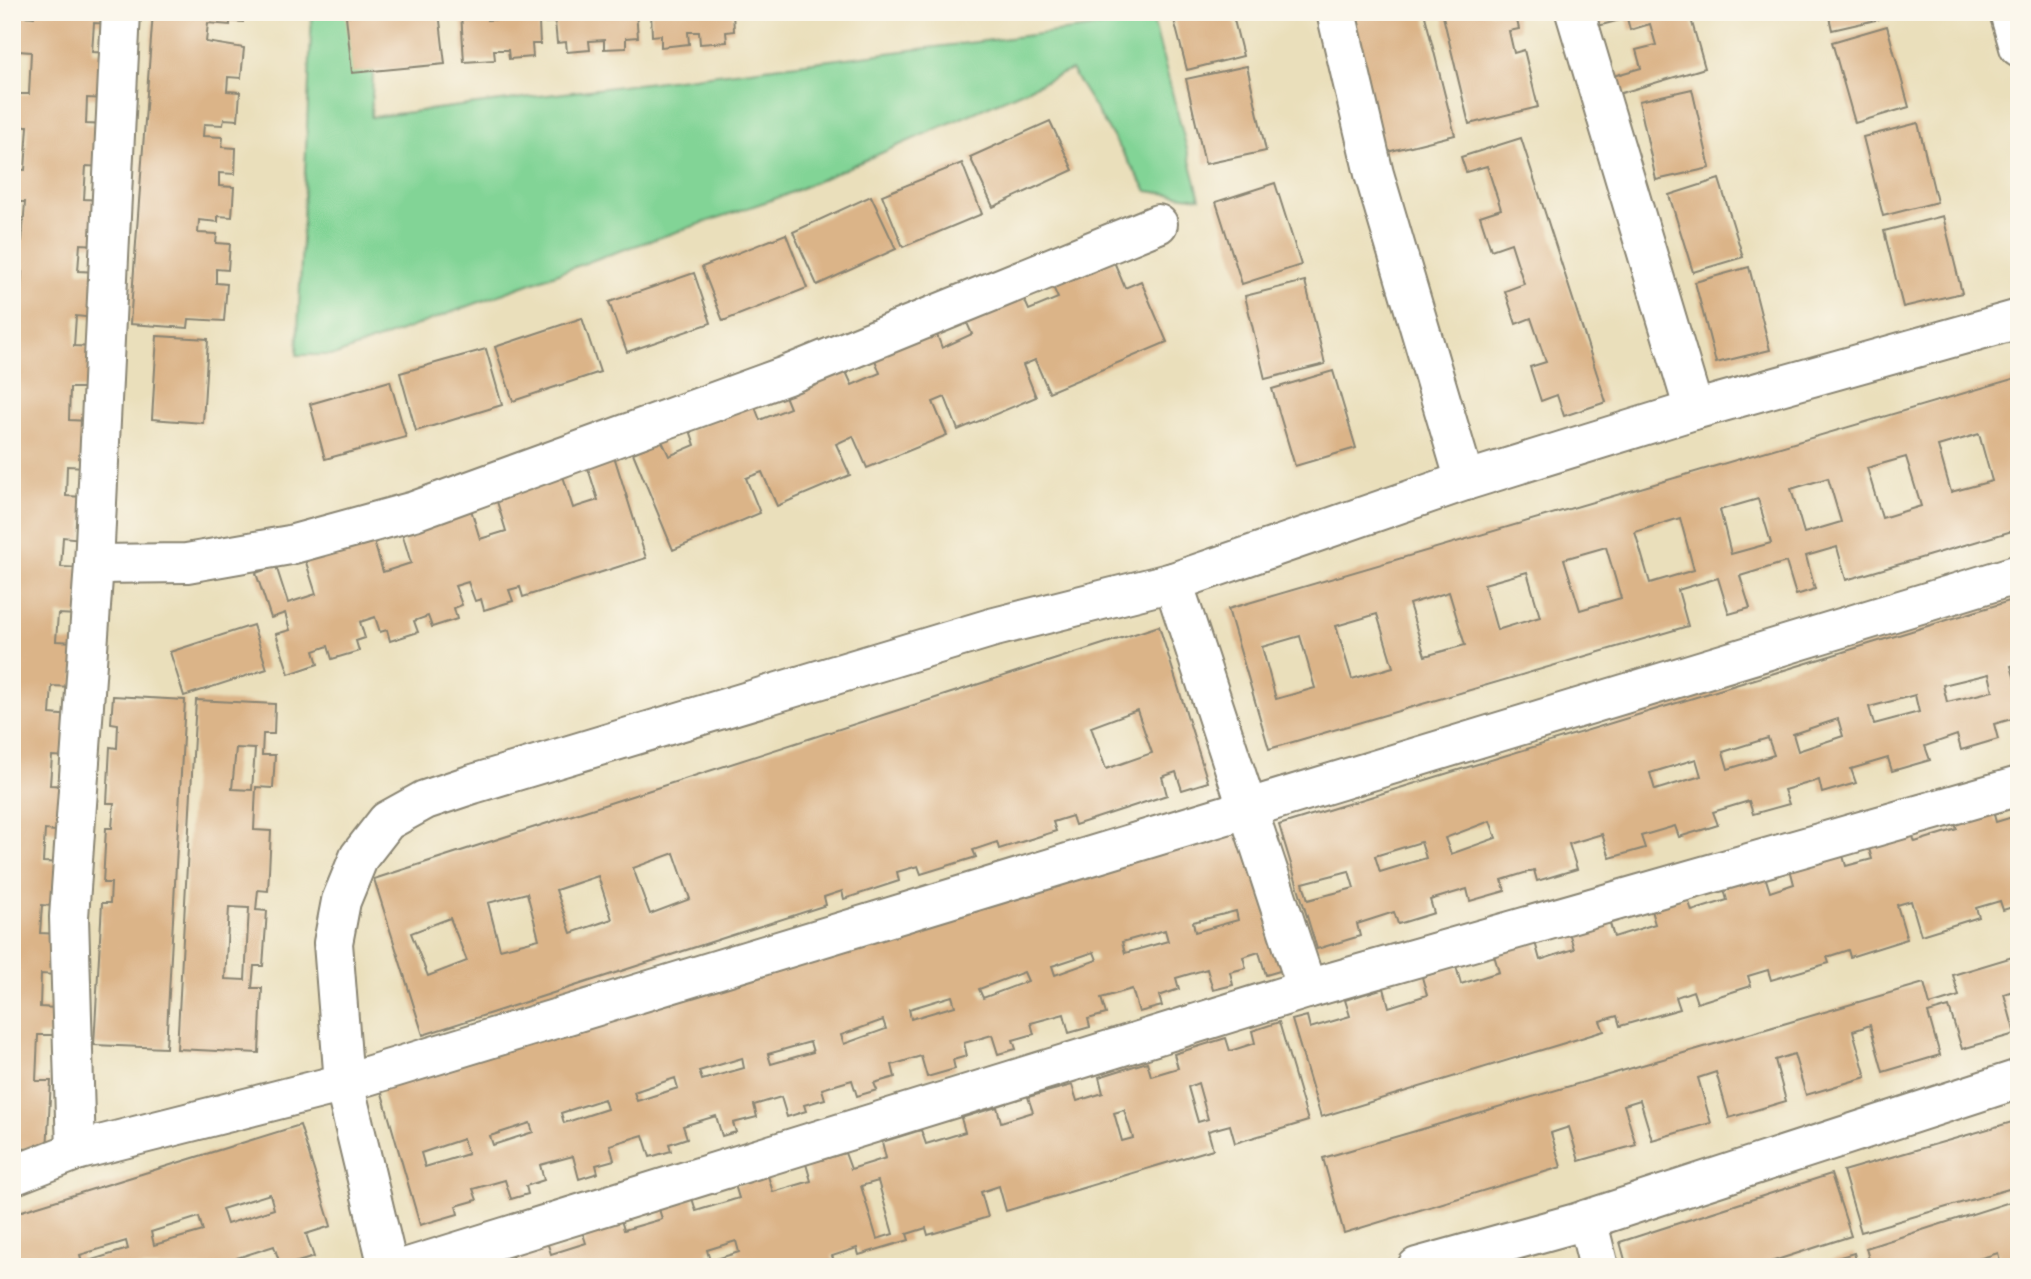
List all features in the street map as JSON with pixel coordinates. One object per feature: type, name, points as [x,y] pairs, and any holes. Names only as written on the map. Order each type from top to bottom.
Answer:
[{"type":"street","points":[[76,1151],[69,917],[94,564],[121,12]]},
{"type":"street","points":[[1336,12],[1374,173],[1465,481]]},
{"type":"street","points":[[1576,12],[1695,410]]},
{"type":"street","points":[[2009,12],[2019,47]]},
{"type":"street","points":[[94,564],[187,563],[290,545],[414,510],[785,376],[1158,224]]},
{"type":"street","points":[[388,1267],[344,1083],[332,943],[341,901],[359,857],[387,821],[425,800],[500,776],[991,628],[1173,582],[1465,481],[1695,410],[2019,319]]},
{"type":"street","points":[[12,1176],[76,1151],[344,1083],[2019,574]]},
{"type":"street","points":[[1173,582],[1307,989]]},
{"type":"street","points":[[408,1267],[1307,989],[2019,786]]},
{"type":"street","points":[[1417,1267],[1587,1219],[2019,1079]]},
{"type":"street","points":[[1587,1219],[1599,1267]]},
{"type":"green space","points":[[312,12],[376,12],[371,117],[1153,20],[1200,198],[1147,191],[1071,70],[783,196],[599,258],[336,355],[297,355]]},
{"type":"building","points":[[12,12],[23,12],[23,16],[34,17],[34,12],[113,12],[112,24],[94,23],[92,52],[111,53],[108,99],[87,98],[86,124],[106,125],[104,167],[86,166],[84,199],[102,200],[100,245],[80,244],[78,271],[98,272],[95,318],[76,316],[74,346],[94,347],[91,388],[70,388],[69,420],[89,421],[87,467],[67,466],[66,496],[85,497],[82,539],[63,537],[61,567],[81,568],[78,615],[58,614],[56,641],[76,642],[74,687],[52,686],[50,714],[72,716],[70,757],[52,756],[50,785],[68,786],[66,832],[45,830],[43,862],[65,863],[63,907],[42,905],[40,933],[59,934],[57,975],[41,974],[40,1007],[56,1008],[53,1035],[38,1035],[36,1081],[51,1081],[47,1150],[12,1148],[12,395],[15,350],[12,350],[12,318],[19,319],[22,272],[12,272],[12,241],[22,241],[25,202],[12,202],[12,169],[25,170],[28,126],[12,126]],"holes":[[[18,51],[31,52],[29,94],[15,94]]]},
{"type":"building","points":[[153,12],[243,12],[243,22],[230,21],[230,25],[208,23],[206,42],[244,48],[241,78],[228,77],[227,91],[240,92],[238,120],[224,119],[223,125],[204,124],[203,136],[223,137],[222,147],[236,148],[235,174],[219,173],[219,186],[234,187],[232,217],[218,216],[218,222],[199,220],[198,233],[217,234],[216,243],[230,244],[228,270],[216,269],[216,283],[227,284],[224,321],[189,319],[188,328],[130,324]]},
{"type":"building","points":[[380,12],[439,12],[445,64],[352,73],[346,16]]},
{"type":"building","points":[[461,12],[487,12],[487,20],[508,19],[507,12],[550,12],[550,16],[572,16],[572,12],[636,12],[638,37],[626,38],[626,48],[604,49],[604,40],[589,41],[590,50],[567,52],[566,42],[557,43],[555,22],[539,23],[540,44],[532,44],[533,57],[509,59],[508,50],[494,50],[495,60],[464,62]]},
{"type":"building","points":[[651,12],[733,12],[734,31],[726,32],[727,42],[700,44],[699,32],[688,32],[689,44],[661,47],[661,35],[652,36]]},
{"type":"building","points":[[1172,12],[1232,12],[1243,56],[1187,70]]},
{"type":"building","points":[[1348,12],[1424,12],[1455,135],[1383,153]]},
{"type":"building","points":[[1442,12],[1515,12],[1519,29],[1509,31],[1514,53],[1524,50],[1538,107],[1469,124]]},
{"type":"building","points":[[1594,12],[1689,12],[1705,68],[1618,94],[1613,76],[1641,68],[1636,50],[1656,45],[1650,24],[1630,30],[1627,18],[1598,26]]},
{"type":"building","points":[[1828,12],[1878,12],[1880,19],[1832,30]]},
{"type":"building","points":[[1887,26],[1909,107],[1855,123],[1832,42]]},
{"type":"building","points":[[1247,66],[1266,151],[1205,164],[1186,79]]},
{"type":"building","points":[[1692,89],[1710,168],[1656,180],[1639,101]]},
{"type":"building","points":[[1050,121],[1073,170],[993,207],[970,157]]},
{"type":"building","points":[[1918,123],[1937,202],[1883,216],[1863,137]]},
{"type":"building","points":[[1521,138],[1606,402],[1564,416],[1557,395],[1541,401],[1530,367],[1546,362],[1531,318],[1516,324],[1505,291],[1524,284],[1511,243],[1491,250],[1480,216],[1501,209],[1487,166],[1466,172],[1461,157]]},
{"type":"building","points":[[962,163],[982,214],[903,247],[882,195]]},
{"type":"building","points":[[1719,179],[1743,257],[1693,272],[1669,195]]},
{"type":"building","points":[[1275,183],[1301,265],[1242,284],[1216,202]]},
{"type":"building","points":[[871,196],[896,249],[817,285],[793,232]]},
{"type":"building","points":[[1943,216],[1962,293],[1903,307],[1884,231]]},
{"type":"building","points":[[786,234],[807,288],[723,321],[702,267]]},
{"type":"building","points":[[1110,252],[1125,288],[1141,281],[1167,342],[1049,392],[1035,360],[1023,365],[1036,397],[958,430],[945,397],[933,402],[947,435],[867,468],[853,436],[836,444],[850,475],[777,506],[762,472],[746,478],[760,513],[673,550],[633,453],[662,441],[669,456],[695,445],[690,430],[753,402],[760,420],[790,408],[783,391],[843,365],[852,385],[880,373],[872,352],[934,327],[942,348],[972,334],[963,314],[1020,290],[1029,310],[1058,298],[1049,278]]},
{"type":"building","points":[[1749,267],[1770,350],[1716,363],[1695,282]]},
{"type":"building","points":[[694,273],[711,323],[627,352],[609,302]]},
{"type":"building","points":[[1305,281],[1325,364],[1265,379],[1245,296]]},
{"type":"building","points":[[582,318],[600,372],[513,401],[495,347]]},
{"type":"building","points":[[157,336],[208,339],[203,423],[152,419]]},
{"type":"building","points":[[486,349],[502,405],[416,431],[400,373]]},
{"type":"building","points":[[1333,371],[1356,448],[1295,466],[1272,389]]},
{"type":"building","points":[[2019,377],[2019,529],[1846,580],[1837,547],[1806,556],[1815,589],[1796,595],[1786,562],[1740,576],[1750,608],[1729,614],[1718,578],[1678,590],[1688,626],[1269,749],[1228,609]],"holes":[[[1979,434],[1992,481],[1951,492],[1938,446]],[[1906,457],[1921,506],[1882,518],[1867,468]],[[1828,478],[1841,522],[1804,533],[1791,489]],[[1758,499],[1771,543],[1731,554],[1720,510]],[[1680,518],[1694,570],[1650,583],[1635,532]],[[1606,547],[1621,598],[1580,610],[1564,559]],[[1527,572],[1540,617],[1497,630],[1484,584]],[[1449,592],[1465,645],[1425,656],[1409,604]],[[1377,614],[1393,667],[1352,679],[1336,626]],[[1300,636],[1315,688],[1276,699],[1262,647]]]},
{"type":"building","points":[[390,381],[406,437],[325,459],[310,404]]},
{"type":"building","points":[[614,456],[646,558],[523,597],[520,587],[509,590],[513,601],[484,610],[481,599],[475,601],[468,582],[455,586],[462,605],[454,608],[457,619],[432,627],[428,616],[414,621],[418,632],[390,641],[387,630],[380,632],[375,617],[360,622],[365,638],[356,641],[359,651],[332,659],[328,646],[314,651],[318,664],[289,674],[276,634],[290,630],[285,613],[271,618],[256,573],[276,566],[288,603],[316,594],[304,556],[372,535],[383,572],[411,563],[400,526],[469,503],[480,539],[506,531],[495,495],[562,473],[573,508],[598,500],[587,465]]},
{"type":"building","points":[[2019,598],[2019,664],[2011,666],[2016,683],[2019,682],[2019,717],[1994,724],[1998,739],[1961,750],[1957,735],[1925,746],[1930,760],[1892,771],[1888,758],[1851,769],[1856,783],[1822,793],[1819,780],[1784,790],[1789,804],[1753,814],[1749,801],[1713,812],[1718,825],[1679,837],[1675,826],[1641,836],[1645,848],[1610,858],[1602,834],[1569,844],[1577,869],[1537,881],[1534,870],[1502,880],[1505,891],[1470,901],[1467,889],[1430,900],[1434,913],[1398,924],[1394,912],[1357,924],[1360,936],[1317,949],[1279,825]],"holes":[[[1989,674],[1993,691],[1947,702],[1943,685]],[[1915,695],[1919,712],[1874,724],[1869,707]],[[1838,719],[1843,736],[1798,751],[1793,734]],[[1768,738],[1774,755],[1728,769],[1723,752]],[[1696,759],[1701,776],[1655,790],[1650,773]],[[1490,821],[1496,838],[1451,854],[1445,838]],[[1421,842],[1426,858],[1380,872],[1375,856]],[[1349,871],[1354,888],[1308,900],[1303,883]]]},
{"type":"building","points":[[253,625],[267,669],[184,696],[170,652]]},
{"type":"building","points":[[1159,626],[1208,782],[1182,790],[1176,772],[1162,777],[1167,795],[1075,825],[1072,816],[1053,822],[1056,831],[999,849],[997,842],[973,850],[976,857],[921,874],[918,866],[897,872],[899,881],[844,899],[842,891],[824,897],[826,905],[423,1035],[374,879]],"holes":[[[1137,710],[1152,753],[1106,769],[1091,727]],[[674,853],[690,899],[650,914],[633,868]],[[598,876],[612,919],[571,933],[556,890]],[[527,893],[539,939],[500,949],[488,903]],[[450,918],[467,961],[428,976],[411,933]]]},
{"type":"building","points":[[113,696],[185,700],[166,1048],[94,1045],[102,903],[110,903],[111,883],[103,883],[106,828],[112,828],[114,803],[107,803],[110,747],[117,748],[118,724],[111,723]]},
{"type":"building","points":[[196,700],[275,704],[274,734],[263,734],[262,755],[275,755],[273,788],[256,787],[254,830],[271,831],[268,891],[258,890],[256,910],[267,911],[263,966],[254,966],[252,988],[262,988],[259,1053],[177,1049]],"holes":[[[236,748],[255,749],[252,790],[232,789]],[[229,907],[249,908],[245,980],[225,979]]]},
{"type":"building","points":[[1991,804],[1996,822],[2019,815],[2019,905],[2003,910],[2000,901],[1976,908],[1979,917],[1921,935],[1911,901],[1897,905],[1907,939],[1850,957],[1848,950],[1827,957],[1829,963],[1771,980],[1768,970],[1748,976],[1751,986],[1697,1003],[1693,991],[1676,997],[1680,1009],[1620,1026],[1617,1016],[1600,1021],[1604,1031],[1321,1117],[1292,1020],[1307,1016],[1310,1028],[1350,1016],[1345,1000],[1384,988],[1389,1007],[1427,995],[1422,977],[1456,966],[1461,984],[1499,972],[1494,955],[1535,942],[1540,960],[1574,949],[1569,932],[1609,920],[1614,937],[1655,924],[1650,907],[1687,896],[1692,911],[1727,900],[1723,886],[1764,873],[1770,892],[1794,884],[1789,865],[1841,849],[1846,866],[1872,859],[1867,842],[1910,829],[1915,842],[1957,829],[1952,816]]},
{"type":"building","points":[[1242,828],[1283,970],[1266,975],[1259,952],[1243,957],[1246,968],[1230,972],[1233,985],[1213,990],[1207,969],[1176,978],[1179,989],[1159,996],[1162,1006],[1139,1012],[1132,989],[1101,998],[1106,1014],[1088,1019],[1090,1027],[1069,1033],[1064,1014],[1031,1023],[1034,1034],[1013,1040],[1016,1049],[998,1054],[992,1035],[964,1043],[967,1056],[953,1060],[955,1069],[927,1077],[921,1056],[892,1065],[895,1077],[874,1083],[877,1090],[857,1096],[852,1080],[822,1089],[825,1099],[804,1105],[806,1111],[787,1117],[781,1097],[754,1105],[757,1117],[733,1123],[736,1132],[722,1136],[716,1116],[683,1126],[687,1138],[669,1144],[671,1151],[650,1157],[643,1135],[610,1145],[614,1160],[596,1165],[598,1173],[579,1179],[573,1156],[540,1165],[544,1180],[526,1186],[528,1194],[511,1199],[505,1180],[473,1189],[477,1200],[456,1206],[458,1214],[420,1225],[379,1083]],"holes":[[[1236,911],[1238,920],[1195,932],[1193,922]],[[1165,930],[1168,941],[1125,953],[1122,942]],[[1094,952],[1097,960],[1055,975],[1052,966]],[[1024,972],[1028,981],[983,998],[979,989]],[[952,996],[955,1006],[911,1019],[909,1009]],[[883,1020],[886,1029],[844,1044],[841,1035]],[[810,1042],[813,1052],[771,1064],[768,1054]],[[742,1058],[744,1068],[702,1080],[699,1071]],[[675,1078],[678,1088],[637,1101],[634,1092]],[[604,1099],[607,1109],[564,1123],[561,1113]],[[530,1123],[533,1132],[493,1145],[490,1136]],[[463,1139],[468,1154],[425,1167],[421,1153]]]},
{"type":"building","points":[[2019,955],[2019,989],[2004,994],[2015,1034],[1962,1049],[1949,1007],[1928,1013],[1940,1055],[1883,1072],[1870,1025],[1853,1031],[1866,1077],[1806,1095],[1794,1054],[1775,1060],[1786,1101],[1729,1118],[1716,1072],[1698,1078],[1711,1123],[1652,1140],[1640,1100],[1624,1105],[1636,1145],[1579,1161],[1569,1127],[1551,1133],[1561,1167],[1344,1233],[1323,1158],[1924,983],[1930,1005],[1959,996],[1953,975]]},
{"type":"building","points":[[1279,1022],[1308,1121],[1235,1143],[1230,1125],[1208,1131],[1213,1149],[1006,1211],[999,1186],[981,1192],[988,1217],[928,1235],[926,1228],[907,1234],[909,1240],[859,1255],[857,1248],[832,1256],[835,1263],[822,1267],[504,1267],[514,1263],[511,1252],[547,1242],[551,1254],[586,1243],[582,1231],[621,1220],[624,1230],[662,1219],[659,1209],[692,1198],[696,1211],[739,1198],[735,1185],[768,1176],[773,1192],[811,1181],[806,1164],[845,1153],[851,1169],[886,1158],[882,1142],[921,1130],[926,1144],[965,1132],[961,1118],[997,1107],[1001,1122],[1033,1112],[1028,1097],[1072,1085],[1077,1101],[1103,1093],[1099,1077],[1147,1062],[1151,1076],[1178,1068],[1174,1054],[1226,1038],[1230,1051],[1255,1043],[1252,1031]],"holes":[[[1198,1083],[1208,1119],[1198,1122],[1188,1087]],[[1124,1110],[1133,1138],[1122,1141],[1114,1113]],[[878,1181],[893,1234],[877,1239],[861,1186]],[[736,1241],[739,1252],[710,1261],[707,1250]]]},
{"type":"building","points":[[2019,1120],[2019,1186],[1861,1232],[1843,1171]]},
{"type":"building","points":[[300,1125],[331,1226],[306,1234],[314,1257],[281,1267],[274,1246],[237,1258],[240,1267],[53,1267],[52,1262],[36,1267],[12,1267],[12,1214]],"holes":[[[270,1194],[274,1209],[227,1224],[222,1209]],[[199,1217],[203,1231],[154,1245],[151,1232]],[[126,1241],[128,1249],[82,1263],[80,1255]]]},
{"type":"building","points":[[1831,1174],[1851,1236],[1755,1267],[1627,1267],[1620,1242]]},
{"type":"building","points":[[2019,1199],[2019,1266],[2002,1267],[1998,1253],[1972,1261],[1973,1267],[1871,1267],[1866,1248]]},
{"type":"building","points":[[1854,1253],[1858,1267],[1809,1267],[1809,1266]]},
{"type":"building","points":[[1522,1254],[1526,1267],[1483,1267]]}]
